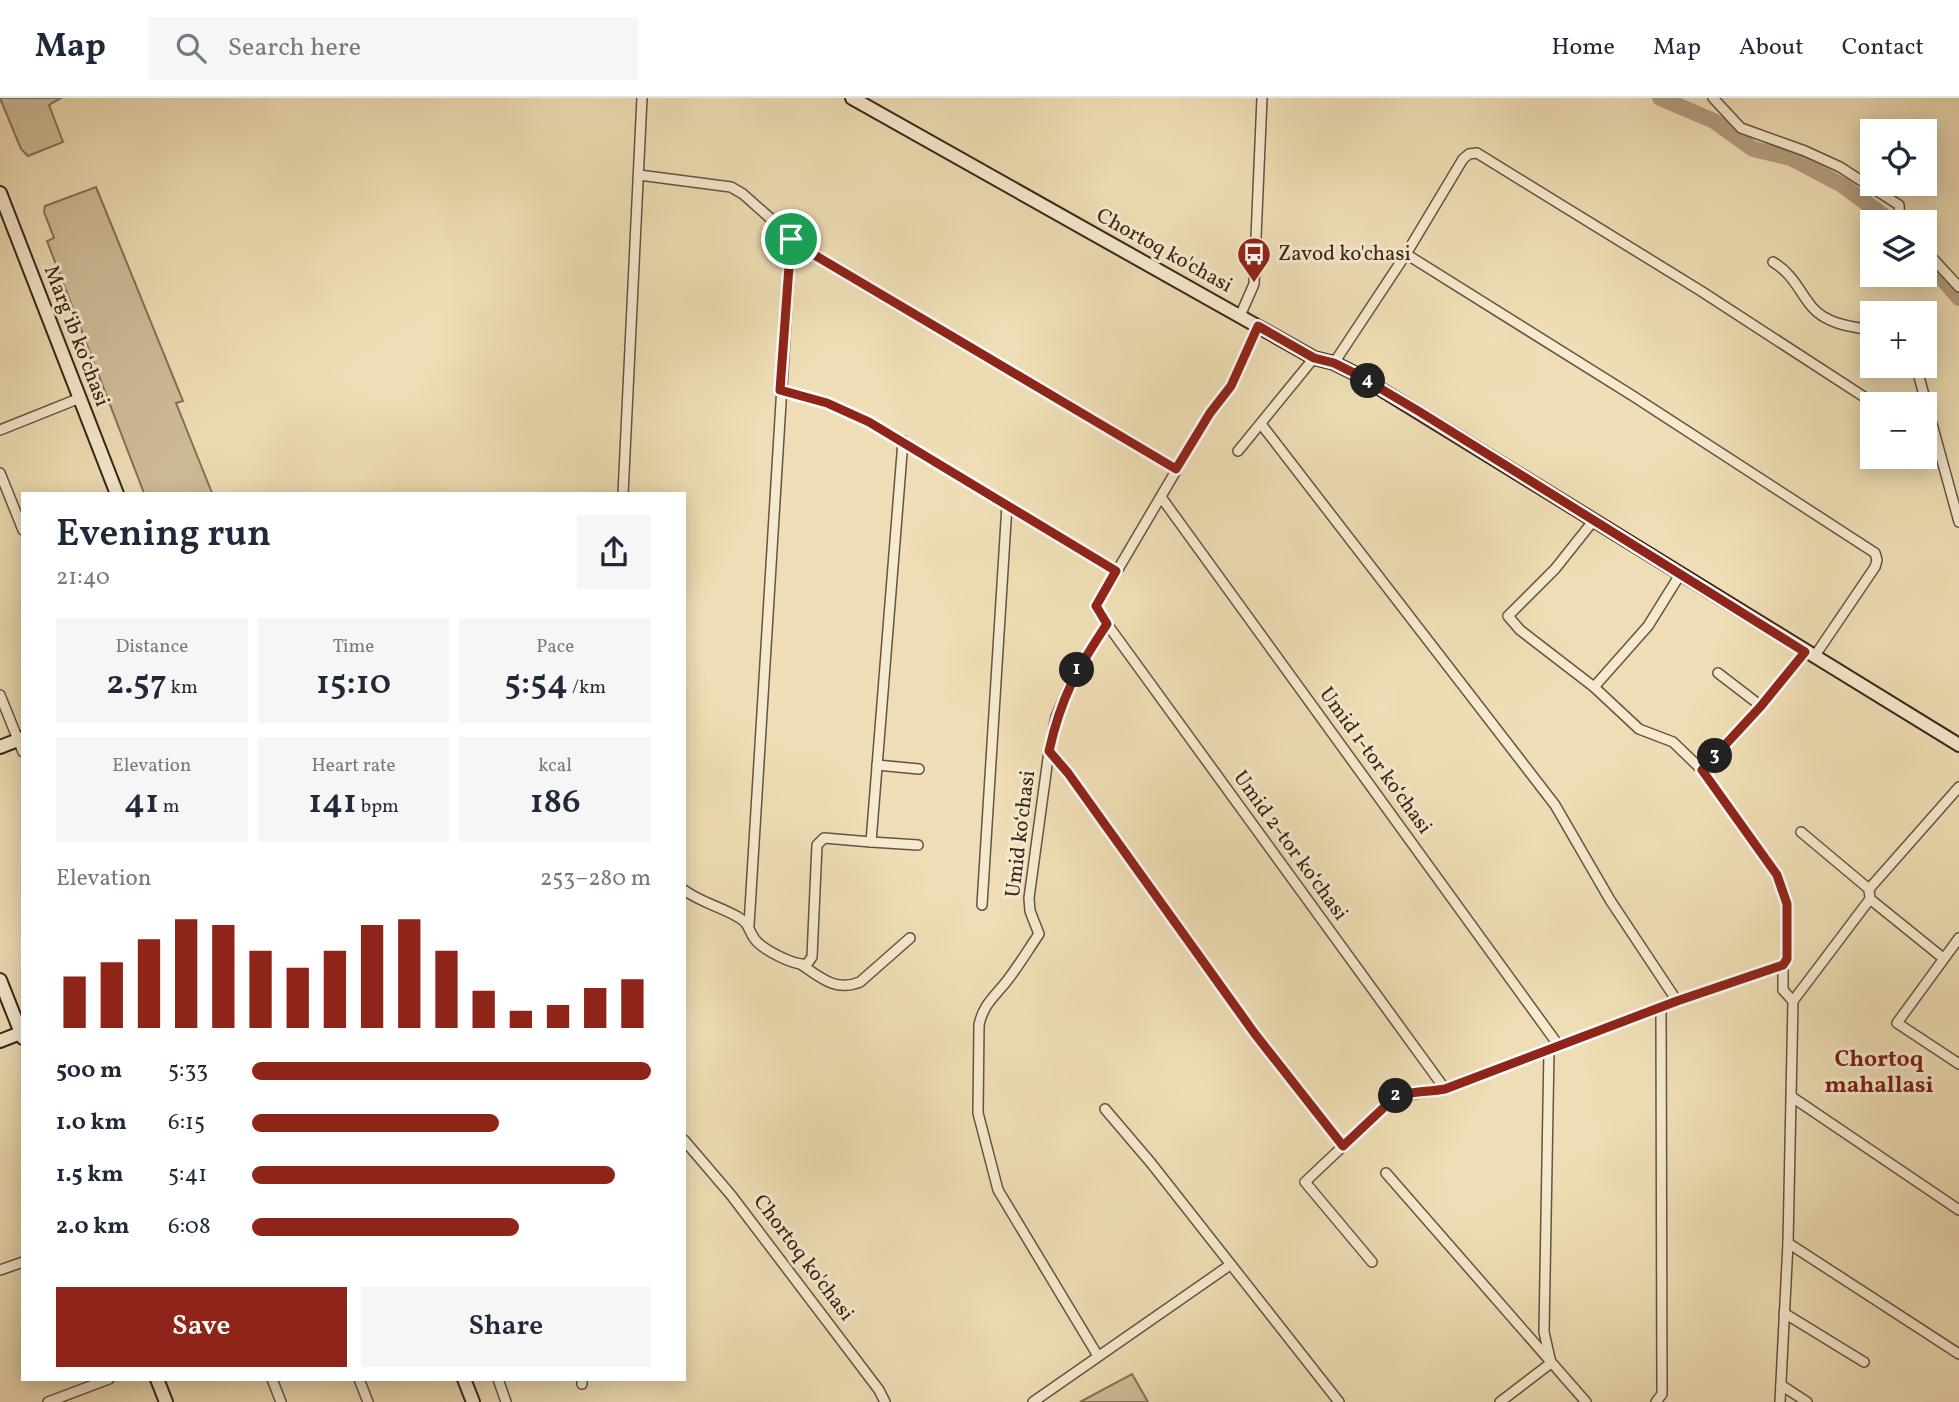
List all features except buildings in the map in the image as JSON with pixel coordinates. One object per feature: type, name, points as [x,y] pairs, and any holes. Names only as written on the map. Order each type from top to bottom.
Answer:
[{"type":"street","points":[[623,492],[642,98]]},
{"type":"street","name":"Chortoq ko'chasi","points":[[852,98],[1314,358],[1334,363],[1420,412],[1959,745]]},
{"type":"street","points":[[1240,316],[1254,284],[1262,98]]},
{"type":"street","points":[[1713,98],[1741,128],[1840,167],[1899,205],[1899,210]]},
{"type":"street","points":[[1334,363],[1406,254],[1463,159],[1469,154],[1477,153],[1702,291],[1860,394]]},
{"type":"street","points":[[639,175],[731,187],[743,194],[806,250],[1176,469]]},
{"type":"street","name":"Marg‘ib ko‘chasi","points":[[0,193],[116,492]]},
{"type":"street","points":[[791,239],[749,925],[752,936],[758,942],[788,961],[802,965],[831,985],[850,986],[860,982],[910,937]]},
{"type":"street","points":[[1406,254],[1633,396],[1875,553],[1875,567],[1809,654],[1702,770]]},
{"type":"street","points":[[1773,262],[1791,275],[1821,315],[1829,320],[1860,328]]},
{"type":"street","points":[[1937,263],[1959,287]]},
{"type":"street","points":[[1107,624],[1096,606],[1210,413],[1231,386],[1258,326]]},
{"type":"street","points":[[1238,451],[1314,358]]},
{"type":"street","points":[[780,390],[827,403],[869,422],[1116,571]]},
{"type":"street","points":[[0,430],[80,398]]},
{"type":"street","points":[[1261,424],[1555,805],[1609,900],[1677,1001]]},
{"type":"street","points":[[871,842],[903,441]]},
{"type":"street","points":[[1937,442],[1959,522]]},
{"type":"street","points":[[0,473],[21,525]]},
{"type":"street","name":"Umid 1-tor koʻchasi","points":[[1161,497],[1559,1046]]},
{"type":"street","points":[[982,905],[1007,505]]},
{"type":"street","points":[[1594,520],[1555,569],[1508,616],[1520,630],[1594,687],[1639,729],[1673,743],[1702,770],[1777,875],[1787,904],[1788,916],[1783,990],[1793,1002]]},
{"type":"street","points":[[1594,687],[1648,626],[1681,573]]},
{"type":"street","name":"Umid ko‘chasi","points":[[1098,1356],[998,1190],[978,1113],[979,1025],[982,1012],[1039,934],[1030,911],[1029,898],[1056,717],[1075,673],[1107,624]]},
{"type":"street","name":"Umid 2-tor koʻchasi","points":[[1107,624],[1445,1089]]},
{"type":"street","points":[[1718,673],[1761,706]]},
{"type":"street","points":[[0,695],[21,744],[0,747]]},
{"type":"street","points":[[1049,751],[1068,773],[1255,1034],[1343,1146]]},
{"type":"street","points":[[877,765],[919,769]]},
{"type":"street","points":[[1780,1402],[1788,1244],[1793,1002],[1870,894],[1959,787]]},
{"type":"street","points":[[1801,832],[1943,958]]},
{"type":"street","points":[[802,965],[812,957],[817,845],[824,838],[918,845]]},
{"type":"street","points":[[686,891],[749,925]]},
{"type":"street","points":[[1959,939],[1897,1023],[1959,1064]]},
{"type":"street","points":[[1372,1262],[1305,1182],[1395,1097],[1445,1089],[1677,1001],[1783,965]]},
{"type":"street","points":[[0,980],[21,1032]]},
{"type":"street","points":[[1656,1402],[1662,1394],[1661,1007]]},
{"type":"street","points":[[0,1041],[21,1035]]},
{"type":"street","points":[[1549,1050],[1545,1332],[1551,1363]]},
{"type":"street","points":[[1792,1097],[1959,1210]]},
{"type":"street","points":[[1105,1109],[1151,1163],[1339,1402]]},
{"type":"street","name":"Chortoq ko'chasi","points":[[686,1144],[731,1195],[879,1390],[885,1402]]},
{"type":"street","points":[[1386,1173],[1586,1402]]},
{"type":"street","points":[[1788,1244],[1959,1354]]},
{"type":"street","points":[[0,1270],[21,1263]]},
{"type":"street","points":[[1032,1402],[1045,1399],[1098,1356],[1230,1265]]},
{"type":"street","points":[[1784,1313],[1864,1362]]},
{"type":"street","points":[[1500,1402],[1551,1363]]},
{"type":"street","points":[[48,1402],[104,1381]]},
{"type":"street","points":[[158,1381],[166,1402]]},
{"type":"street","points":[[273,1381],[281,1402]]},
{"type":"street","points":[[360,1381],[368,1402]]},
{"type":"street","points":[[465,1381],[473,1402]]},
{"type":"street","points":[[499,1381],[506,1402]]},
{"type":"street","points":[[1781,1385],[1807,1402]]},
{"type":"shaded area","points":[[0,98],[61,98],[49,105],[63,142],[28,156],[21,149]]},
{"type":"shaded area","points":[[96,187],[183,401],[176,403],[212,492],[144,492],[47,241],[54,238],[44,212],[45,206]]},
{"type":"shaded area","points":[[1132,1374],[1148,1402],[1080,1402]]},
{"type":"waterway","points":[[1660,98],[1714,121],[1753,149],[1791,158],[1842,185],[1876,210]]},
{"type":"waterway","points":[[1937,273],[1959,298]]},
{"type":"place","name":"Zavod ko'chasi","points":[[1254,284]]},
{"type":"district","name":"Chortoq mahallasi","points":[[1879,1073]]},
{"type":"route","points":[[791,239],[1176,469],[1210,413],[1231,386],[1258,326],[1314,358],[1334,363],[1356,374],[1420,412],[1805,652],[1761,706],[1702,770],[1777,875],[1787,904],[1788,916],[1787,959],[1783,965],[1677,1001],[1445,1089],[1401,1094],[1343,1146],[1255,1034],[1068,773],[1049,751],[1056,717],[1075,673],[1107,624],[1096,606],[1116,571],[869,422],[827,403],[780,390],[791,239]]}]
